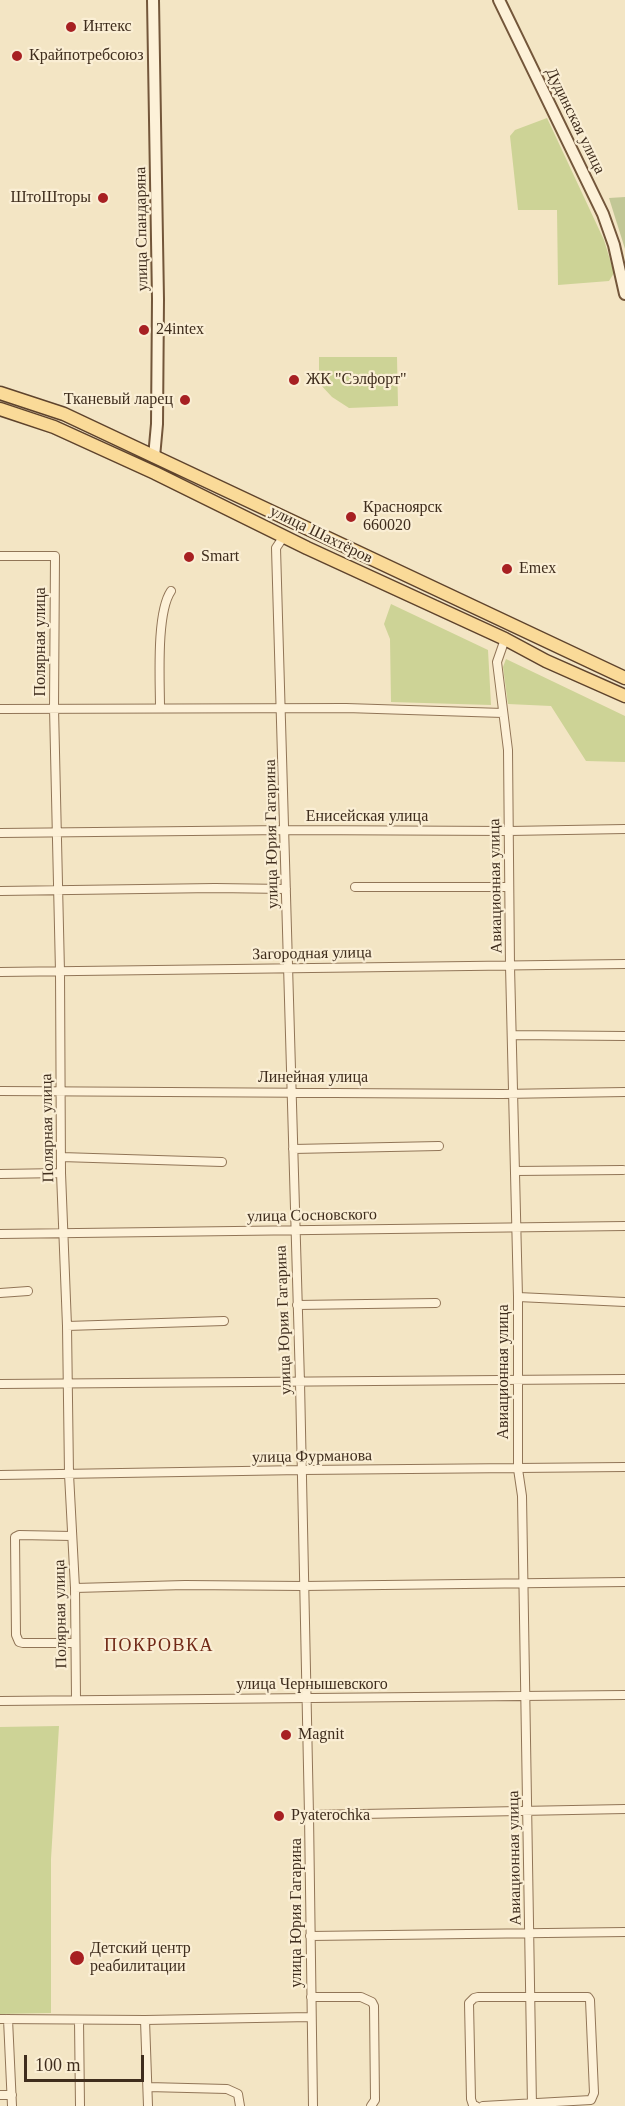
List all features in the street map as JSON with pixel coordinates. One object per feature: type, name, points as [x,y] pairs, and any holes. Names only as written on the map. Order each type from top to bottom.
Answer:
[{"type":"main road","name":"улица Шахтёров","points":[[0,393],[64,414],[625,678]]},
{"type":"main road","name":"улица Шахтёров","points":[[0,409],[54,427],[505,639],[546,661],[625,696]]},
{"type":"street","name":"улица Спандаряна","points":[[153,0],[158,299],[157,424],[154,457]]},
{"type":"street","name":"Дудинская улица","points":[[499,0],[603,214],[614,245],[625,294]]},
{"type":"street","name":"улица Юрия Гагарина","points":[[284,536],[276,548],[286,830],[300,1382],[313,2106]]},
{"type":"street","name":"Полярная улица","points":[[0,556],[55,556],[54,708],[60,972],[61,1173],[68,1326],[69,1474],[75,1588],[76,1700]]},
{"type":"street","points":[[160,708],[161,642],[166,601],[171,591]]},
{"type":"street","name":"Авиационная улица","points":[[505,639],[497,662],[508,750],[510,966],[532,2105]]},
{"type":"street","points":[[0,709],[160,708],[503,712]]},
{"type":"street","name":"Енисейская улица","points":[[0,833],[625,829]]},
{"type":"street","points":[[355,887],[509,887]]},
{"type":"street","points":[[0,891],[286,889]]},
{"type":"street","name":"Загородная улица","points":[[0,972],[625,964]]},
{"type":"street","points":[[513,1035],[625,1036]]},
{"type":"street","name":"Линейная улица","points":[[0,1091],[625,1092]]},
{"type":"street","points":[[293,1149],[439,1146]]},
{"type":"street","points":[[61,1157],[222,1162]]},
{"type":"street","points":[[515,1171],[623,1170]]},
{"type":"street","points":[[0,1174],[61,1173]]},
{"type":"street","name":"улица Сосновского","points":[[0,1234],[625,1226]]},
{"type":"street","points":[[0,1293],[28,1291]]},
{"type":"street","points":[[518,1297],[625,1302]]},
{"type":"street","points":[[297,1305],[436,1303]]},
{"type":"street","points":[[68,1326],[224,1321]]},
{"type":"street","points":[[0,1384],[625,1379]]},
{"type":"street","name":"улица Фурманова","points":[[0,1475],[625,1467]]},
{"type":"street","points":[[72,1536],[19,1535],[15,1537],[16,1635],[19,1642],[23,1643],[75,1643]]},
{"type":"street","points":[[75,1588],[625,1582]]},
{"type":"street","name":"улица Чернышевского","points":[[0,1701],[625,1695]]},
{"type":"street","points":[[309,1815],[625,1809]]},
{"type":"street","points":[[310,1936],[625,1932]]},
{"type":"street","points":[[476,2106],[473,2105],[471,2099],[469,2003],[474,1998],[585,1996],[590,2000],[593,2098],[588,2101],[483,2106]]},
{"type":"street","points":[[311,1997],[361,1997],[372,2002],[374,2006],[375,2100],[370,2106]]},
{"type":"street","points":[[12,2106],[4,2019],[311,2018]]},
{"type":"street","points":[[79,2020],[80,2106]]},
{"type":"street","points":[[145,2020],[148,2106]]},
{"type":"street","points":[[148,2087],[227,2089],[238,2094],[240,2106]]},
{"type":"street","points":[[0,2095],[12,2095]]},
{"type":"green space","points":[[547,118],[604,240],[614,273],[609,281],[558,285],[557,210],[518,210],[510,136],[515,130]]},
{"type":"green space","points":[[625,197],[625,249],[609,198]]},
{"type":"green space","points":[[319,357],[397,357],[398,406],[349,408],[332,397],[319,383]]},
{"type":"green space","points":[[391,604],[488,650],[491,705],[391,702],[390,639],[384,624]]},
{"type":"green space","points":[[506,659],[625,716],[625,762],[586,761],[551,706],[508,704],[503,667]]},
{"type":"green space","points":[[59,1726],[51,1859],[51,2013],[0,2014],[0,1727]]},
{"type":"place","name":"Интекс","points":[[71,27]]},
{"type":"place","name":"Крайпотребсоюз","points":[[17,56]]},
{"type":"place","name":"ШтоШторы","points":[[103,198]]},
{"type":"place","name":"24intex","points":[[144,330]]},
{"type":"place","name":"ЖК \"Сэлфорт\"","points":[[294,380]]},
{"type":"place","name":"Тканевый ларец","points":[[185,400]]},
{"type":"place","name":"Красноярск 660020","points":[[351,517]]},
{"type":"place","name":"Smart","points":[[189,557]]},
{"type":"place","name":"Emex","points":[[507,569]]},
{"type":"place","name":"Magnit","points":[[286,1735]]},
{"type":"place","name":"Pyaterochka","points":[[279,1816]]},
{"type":"place","name":"Детский центр реабилитации","points":[[77,1958]]},
{"type":"district","name":"ПОКРОВКА","points":[[159,1646]]}]
